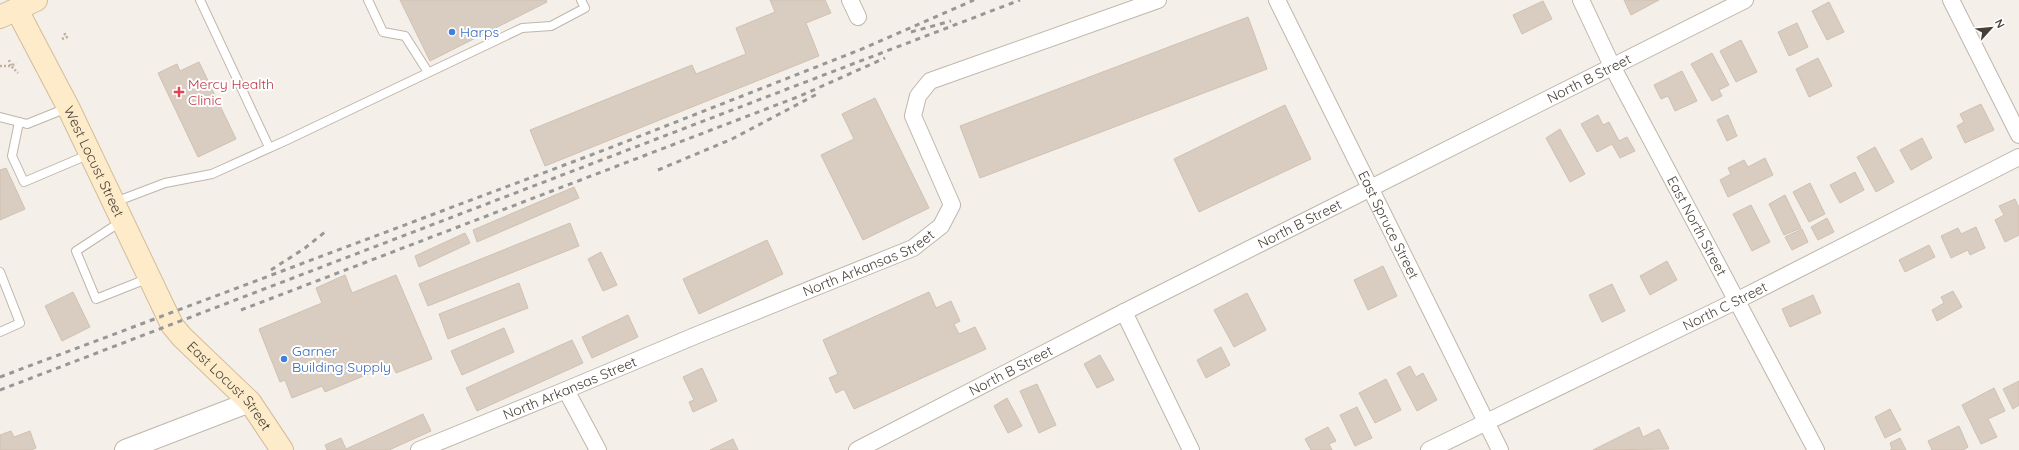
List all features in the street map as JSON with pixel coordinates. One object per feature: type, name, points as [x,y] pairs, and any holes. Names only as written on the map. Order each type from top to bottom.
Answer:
[{"type":"main road","points":[[9,9],[36,0]]},
{"type":"main road","name":"West Locust Street","points":[[9,9],[68,107],[172,325]]},
{"type":"main road","name":"East Locust Street","points":[[172,325],[182,337],[250,402],[282,450]]},
{"type":"street","points":[[850,0],[858,17]]},
{"type":"street","name":"North Arkansas Street","points":[[419,450],[697,335],[913,248],[940,226],[952,205],[912,116],[918,96],[930,81],[1158,0]]},
{"type":"street","name":"East Spruce Street","points":[[1277,0],[1500,450]]},
{"type":"street","name":"East North Street","points":[[1581,0],[1612,66],[1816,450]]},
{"type":"street","name":"North B Street","points":[[857,450],[886,444],[1124,312],[1745,0]]},
{"type":"street","points":[[1951,0],[2019,135]]},
{"type":"street","name":"North C Street","points":[[1429,450],[1736,301],[2019,157]]},
{"type":"street","points":[[1124,312],[1191,450]]},
{"type":"street","points":[[566,390],[598,450]]},
{"type":"street","points":[[125,450],[149,446],[250,402]]},
{"type":"lane","points":[[200,0],[269,147]]},
{"type":"lane","points":[[368,0],[383,32],[404,36],[428,72]]},
{"type":"lane","points":[[150,278],[96,299],[76,251],[118,212],[165,183],[212,174],[287,140],[494,40],[522,28],[551,26],[585,8],[581,0]]},
{"type":"lane","points":[[0,117],[27,124],[68,107]]},
{"type":"lane","points":[[19,122],[12,156],[24,182],[91,154]]},
{"type":"lane","points":[[0,272],[20,324],[0,332]]},
{"type":"path","points":[[62,39],[67,38],[64,33]]},
{"type":"path","points":[[9,60],[11,66],[18,73]]},
{"type":"path","points":[[0,66],[11,66],[16,63]]},
{"type":"building","name":"Harps","points":[[400,0],[546,0],[547,2],[430,61]]},
{"type":"building","points":[[770,0],[825,0],[831,13],[806,23],[819,56],[545,166],[530,130],[692,65],[696,74],[746,54],[736,28],[775,12]]},
{"type":"building","points":[[1624,0],[1659,0],[1631,15]]},
{"type":"building","points":[[1543,1],[1552,19],[1522,34],[1513,15]]},
{"type":"building","points":[[1829,2],[1844,32],[1827,40],[1812,11]]},
{"type":"building","points":[[1248,17],[1267,69],[980,178],[960,126]]},
{"type":"building","points":[[1797,23],[1808,47],[1789,56],[1778,32]]},
{"type":"building","points":[[1741,40],[1757,72],[1736,82],[1720,51]]},
{"type":"building","points":[[1712,53],[1729,85],[1719,90],[1722,96],[1712,101],[1691,64]]},
{"type":"building","points":[[1818,58],[1832,86],[1809,97],[1796,69]]},
{"type":"building","points":[[199,62],[236,139],[198,157],[158,73],[177,64],[180,71]]},
{"type":"building","points":[[1682,71],[1697,101],[1675,111],[1668,96],[1661,99],[1654,85]]},
{"type":"building","points":[[875,98],[929,208],[863,240],[821,155],[854,139],[842,114]]},
{"type":"building","points":[[1981,104],[1994,130],[1965,143],[1957,126],[1964,122],[1960,114]]},
{"type":"building","points":[[1285,105],[1311,159],[1199,212],[1174,159]]},
{"type":"building","points":[[1598,115],[1603,125],[1609,122],[1619,141],[1627,137],[1635,151],[1620,158],[1612,144],[1597,152],[1581,124]]},
{"type":"building","points":[[1728,115],[1737,136],[1727,141],[1717,120]]},
{"type":"building","points":[[1560,129],[1585,174],[1570,182],[1546,138]]},
{"type":"building","points":[[1922,138],[1932,158],[1911,170],[1900,150]]},
{"type":"building","points":[[1875,147],[1894,182],[1876,192],[1857,157]]},
{"type":"building","points":[[1765,158],[1773,175],[1728,197],[1720,180],[1731,174],[1728,168],[1744,160],[1748,167]]},
{"type":"building","points":[[6,168],[25,209],[0,220],[0,170]]},
{"type":"building","points":[[1855,172],[1864,190],[1840,203],[1830,185]]},
{"type":"building","points":[[1810,183],[1825,214],[1809,222],[1793,192]]},
{"type":"building","points":[[574,187],[579,198],[477,242],[473,230]]},
{"type":"building","points":[[1785,195],[1801,228],[1784,235],[1769,204]]},
{"type":"building","points":[[2015,199],[2019,208],[2019,235],[2005,242],[1995,220],[2004,215],[1999,206]]},
{"type":"building","points":[[1751,205],[1770,242],[1752,251],[1733,214]]},
{"type":"building","points":[[1827,218],[1834,232],[1818,240],[1811,227]]},
{"type":"building","points":[[570,223],[579,246],[428,306],[419,284]]},
{"type":"building","points":[[1976,227],[1985,248],[1970,255],[1968,250],[1951,258],[1941,236],[1958,228],[1961,234]]},
{"type":"building","points":[[1802,229],[1808,242],[1792,250],[1785,237]]},
{"type":"building","points":[[465,233],[470,243],[419,267],[415,256]]},
{"type":"building","points":[[767,240],[783,274],[699,314],[683,279]]},
{"type":"building","points":[[1929,245],[1935,257],[1905,272],[1899,260]]},
{"type":"building","points":[[601,252],[617,285],[603,291],[588,259]]},
{"type":"building","points":[[1667,261],[1677,280],[1650,295],[1640,276]]},
{"type":"building","points":[[1383,266],[1397,296],[1368,310],[1354,280]]},
{"type":"building","points":[[345,275],[352,293],[396,275],[432,359],[396,373],[392,364],[325,392],[322,386],[292,398],[285,380],[280,382],[259,329],[322,303],[316,288]]},
{"type":"building","points":[[519,283],[528,308],[448,339],[439,314]]},
{"type":"building","points":[[1612,284],[1625,311],[1602,322],[1589,295]]},
{"type":"building","points":[[1953,291],[1962,307],[1937,321],[1932,310],[1944,303],[1941,297]]},
{"type":"building","points":[[73,292],[90,327],[62,341],[45,306]]},
{"type":"building","points":[[929,292],[936,308],[951,301],[960,321],[954,324],[959,334],[975,327],[986,349],[854,409],[844,389],[836,393],[829,378],[838,374],[823,340]]},
{"type":"building","points":[[1247,293],[1266,330],[1234,347],[1214,310]]},
{"type":"building","points":[[1813,295],[1821,313],[1790,327],[1782,309]]},
{"type":"building","points":[[628,315],[638,337],[592,358],[582,337]]},
{"type":"building","points":[[504,328],[514,352],[462,375],[451,351]]},
{"type":"building","points":[[572,340],[583,363],[477,411],[466,388]]},
{"type":"building","points":[[1221,347],[1230,365],[1206,378],[1197,360]]},
{"type":"building","points":[[1100,355],[1114,380],[1097,388],[1084,364]]},
{"type":"building","points":[[1410,366],[1416,377],[1423,373],[1437,400],[1417,411],[1397,373]]},
{"type":"building","points":[[702,368],[717,401],[693,412],[689,402],[694,400],[683,377]]},
{"type":"building","points":[[1386,379],[1401,410],[1375,423],[1359,393]]},
{"type":"building","points":[[2019,381],[2019,405],[2013,409],[2003,389]]},
{"type":"building","points":[[1037,384],[1056,425],[1039,433],[1020,391]]},
{"type":"building","points":[[1994,388],[2005,411],[1988,419],[1997,437],[1981,444],[1962,405]]},
{"type":"building","points":[[1007,398],[1022,426],[1008,433],[994,406]]},
{"type":"building","points":[[1357,407],[1372,438],[1355,446],[1340,415]]},
{"type":"building","points":[[1890,409],[1901,430],[1885,438],[1875,417]]},
{"type":"building","points":[[423,414],[431,431],[389,450],[327,450],[325,445],[341,438],[346,449]]},
{"type":"building","points":[[1959,426],[1968,447],[1963,450],[1932,450],[1928,441]]},
{"type":"building","points":[[1328,427],[1336,441],[1329,444],[1332,450],[1311,450],[1305,439]]},
{"type":"building","points":[[1639,427],[1643,437],[1659,429],[1669,449],[1593,450]]},
{"type":"building","points":[[11,431],[14,437],[30,431],[36,448],[31,450],[0,450],[0,435]]},
{"type":"building","points":[[1900,438],[1906,450],[1890,450],[1892,449],[1890,443]]},
{"type":"building","points":[[733,439],[738,450],[710,450]]},
{"type":"railway","points":[[0,377],[607,149],[862,49],[974,0]]},
{"type":"railway","points":[[0,390],[1020,0]]},
{"type":"railway","points":[[911,32],[951,21]]},
{"type":"railway","points":[[241,310],[800,96],[885,58]]},
{"type":"railway","points":[[658,170],[732,139],[819,93]]},
{"type":"railway","points":[[271,270],[305,248],[325,232]]},
{"type":"place","name":"Harps","points":[[452,32]]},
{"type":"place","name":"Mercy Health Clinic","points":[[179,92]]},
{"type":"place","name":"Garner Building Supply","points":[[284,359]]}]
